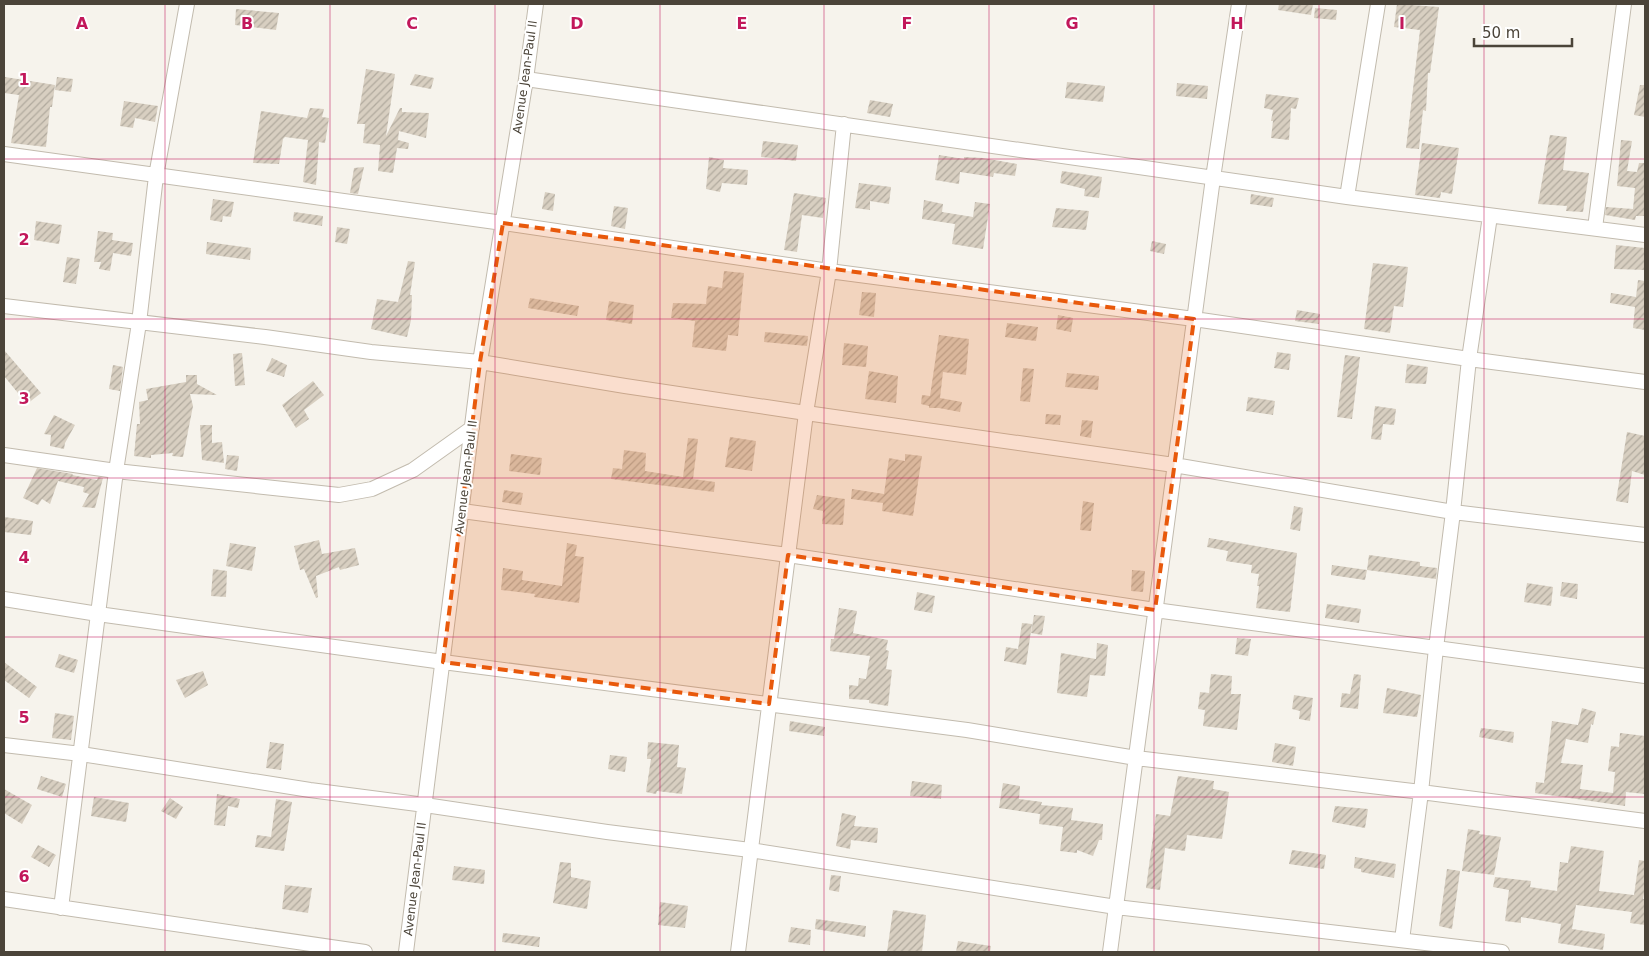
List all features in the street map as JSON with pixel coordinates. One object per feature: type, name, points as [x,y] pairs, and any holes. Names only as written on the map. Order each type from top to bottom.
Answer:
[{"type":"street","points":[[61,908],[116,471],[139,323],[156,176],[187,4]]},
{"type":"street","name":"Avenue Jean-Paul II","points":[[406,952],[480,362],[526,79],[536,4]]},
{"type":"street","points":[[1110,952],[1213,178],[1239,4]]},
{"type":"street","points":[[1346,196],[1378,4]]},
{"type":"street","points":[[1595,228],[1624,4]]},
{"type":"street","points":[[526,79],[1213,178],[1645,235]]},
{"type":"street","points":[[738,952],[806,414],[829,271],[844,124]]},
{"type":"street","points":[[4,154],[503,223],[829,271],[1194,319],[1468,359],[1645,382]]},
{"type":"street","points":[[1402,940],[1453,512],[1468,359],[1490,216]]},
{"type":"street","points":[[4,306],[265,337],[371,352],[480,362],[806,414],[1174,465],[1453,512],[1645,535]]},
{"type":"street","points":[[4,455],[116,471],[339,495],[372,489],[413,470],[472,428]]},
{"type":"street","points":[[462,511],[788,555],[1155,610],[1645,676]]},
{"type":"street","points":[[4,600],[443,662],[967,730],[1136,758],[1645,821]]},
{"type":"street","points":[[4,745],[81,754],[310,790],[607,832],[750,850],[1116,907],[1402,940],[1432,948],[1502,952]]},
{"type":"street","points":[[4,899],[365,952]]},
{"type":"highlighted area","points":[[503,223],[1194,319],[1155,610],[788,555],[769,704],[443,662],[480,362]]},
{"type":"building","points":[[1279,4],[1313,4],[1311,15],[1278,10]]},
{"type":"building","points":[[1397,4],[1439,7],[1430,73],[1428,73],[1426,111],[1423,110],[1419,149],[1406,148],[1420,30],[1394,27]]},
{"type":"building","points":[[1315,8],[1337,10],[1336,20],[1314,18]]},
{"type":"building","points":[[236,9],[279,13],[276,30],[235,25]]},
{"type":"building","points":[[366,69],[395,74],[386,136],[400,108],[402,108],[402,112],[429,113],[426,138],[399,131],[398,140],[409,143],[408,149],[397,148],[393,173],[378,171],[380,145],[363,143],[365,124],[357,124]]},
{"type":"building","points":[[415,74],[434,78],[431,89],[410,85]]},
{"type":"building","points":[[5,77],[55,85],[52,107],[50,107],[46,147],[11,143],[19,95],[4,93]]},
{"type":"building","points":[[57,77],[73,79],[71,92],[55,90]]},
{"type":"building","points":[[1067,82],[1105,86],[1103,102],[1065,98]]},
{"type":"building","points":[[1177,83],[1208,86],[1207,99],[1176,96]]},
{"type":"building","points":[[1640,85],[1645,85],[1645,117],[1634,115]]},
{"type":"building","points":[[1266,94],[1299,98],[1296,109],[1291,108],[1289,140],[1271,138],[1273,110],[1264,108]]},
{"type":"building","points":[[870,100],[893,104],[890,117],[867,113]]},
{"type":"building","points":[[124,101],[158,106],[155,122],[135,118],[133,128],[120,126]]},
{"type":"building","points":[[310,108],[324,109],[322,117],[329,118],[325,143],[319,142],[316,185],[303,182],[308,140],[285,137],[283,139],[279,164],[253,163],[261,111],[307,118]]},
{"type":"building","points":[[1550,135],[1567,137],[1563,170],[1589,173],[1583,212],[1566,211],[1567,206],[1538,204]]},
{"type":"building","points":[[1621,140],[1632,141],[1627,171],[1637,172],[1639,163],[1645,163],[1645,216],[1636,216],[1635,220],[1605,215],[1606,207],[1633,209],[1635,188],[1617,186]]},
{"type":"building","points":[[763,141],[798,145],[796,161],[761,157]]},
{"type":"building","points":[[1422,143],[1459,148],[1452,194],[1441,192],[1440,198],[1415,195]]},
{"type":"building","points":[[939,155],[964,159],[964,157],[983,158],[1017,164],[1015,176],[994,173],[993,177],[960,172],[959,184],[935,180]]},
{"type":"building","points":[[709,157],[724,160],[723,168],[748,170],[747,185],[722,183],[720,192],[706,189]]},
{"type":"building","points":[[364,167],[358,194],[350,193],[354,168]]},
{"type":"building","points":[[1062,171],[1102,177],[1099,198],[1084,196],[1085,189],[1060,183]]},
{"type":"building","points":[[859,183],[891,187],[889,204],[870,201],[870,210],[855,208]]},
{"type":"building","points":[[545,192],[555,194],[553,211],[542,209]]},
{"type":"building","points":[[794,193],[826,198],[823,218],[802,215],[797,252],[784,250]]},
{"type":"building","points":[[1251,194],[1274,198],[1272,207],[1250,204]]},
{"type":"building","points":[[213,199],[234,202],[231,217],[223,216],[222,222],[210,220]]},
{"type":"building","points":[[924,200],[943,204],[942,212],[973,217],[975,202],[990,204],[983,249],[952,244],[955,224],[922,219]]},
{"type":"building","points":[[614,206],[628,208],[625,229],[611,226]]},
{"type":"building","points":[[1056,208],[1089,211],[1086,230],[1052,227]]},
{"type":"building","points":[[294,212],[323,216],[322,226],[293,221]]},
{"type":"building","points":[[36,221],[62,225],[59,244],[34,240]]},
{"type":"building","points":[[337,227],[350,229],[347,244],[335,242]]},
{"type":"building","points":[[98,231],[113,233],[112,240],[133,243],[131,256],[113,253],[110,271],[99,269],[101,262],[94,262]]},
{"type":"building","points":[[1152,241],[1166,244],[1164,254],[1150,251]]},
{"type":"building","points":[[207,242],[251,248],[250,260],[206,254]]},
{"type":"building","points":[[1616,245],[1645,248],[1645,270],[1614,269]]},
{"type":"building","points":[[67,257],[80,259],[76,284],[63,282]]},
{"type":"building","points":[[408,261],[415,262],[410,295],[412,295],[411,320],[407,337],[371,329],[377,299],[398,302]]},
{"type":"building","points":[[1373,263],[1408,267],[1403,307],[1394,306],[1390,333],[1364,329]]},
{"type":"building","points":[[724,271],[744,273],[738,336],[728,335],[726,351],[692,347],[695,321],[671,318],[673,303],[706,304],[708,286],[722,288]]},
{"type":"building","points":[[1638,280],[1645,281],[1645,330],[1633,328],[1635,307],[1610,303],[1611,293],[1636,297]]},
{"type":"building","points":[[862,292],[876,293],[874,317],[859,315]]},
{"type":"building","points":[[530,298],[579,306],[577,316],[528,308]]},
{"type":"building","points":[[609,301],[634,305],[632,324],[606,320]]},
{"type":"building","points":[[1297,310],[1320,314],[1319,324],[1295,321]]},
{"type":"building","points":[[1058,315],[1073,318],[1071,332],[1056,329]]},
{"type":"building","points":[[1007,323],[1038,327],[1036,341],[1005,337]]},
{"type":"building","points":[[765,332],[808,336],[807,346],[764,342]]},
{"type":"building","points":[[939,335],[969,339],[966,375],[943,372],[940,398],[962,402],[960,412],[929,408],[929,406],[921,404],[922,395],[930,396]]},
{"type":"building","points":[[844,343],[868,346],[866,367],[842,365]]},
{"type":"building","points":[[4,350],[41,393],[27,404],[4,376]]},
{"type":"building","points":[[1277,352],[1291,354],[1289,370],[1274,368]]},
{"type":"building","points":[[242,353],[245,385],[235,386],[233,354]]},
{"type":"building","points":[[1345,355],[1360,357],[1352,419],[1337,417]]},
{"type":"building","points":[[272,358],[287,365],[284,377],[266,371]]},
{"type":"building","points":[[1407,364],[1428,367],[1426,384],[1405,383]]},
{"type":"building","points":[[113,365],[123,367],[120,391],[109,389]]},
{"type":"building","points":[[1023,368],[1034,369],[1030,402],[1020,401]]},
{"type":"building","points":[[869,371],[898,376],[896,403],[865,399]]},
{"type":"building","points":[[1067,373],[1099,376],[1098,390],[1065,387]]},
{"type":"building","points":[[186,375],[197,375],[197,384],[217,395],[190,394],[193,406],[183,457],[172,456],[173,453],[151,455],[151,458],[134,456],[137,424],[140,424],[139,402],[148,400],[146,389],[186,382]]},
{"type":"building","points":[[313,381],[324,395],[304,410],[309,419],[296,428],[282,405]]},
{"type":"building","points":[[1248,397],[1275,401],[1273,415],[1246,411]]},
{"type":"building","points":[[1375,406],[1396,409],[1394,425],[1383,424],[1381,440],[1371,439]]},
{"type":"building","points":[[1046,414],[1061,415],[1060,425],[1045,424]]},
{"type":"building","points":[[54,415],[75,425],[65,443],[64,449],[50,446],[51,435],[44,434]]},
{"type":"building","points":[[1082,420],[1093,421],[1091,438],[1080,436]]},
{"type":"building","points":[[200,425],[212,425],[212,443],[222,442],[224,463],[202,460]]},
{"type":"building","points":[[1627,432],[1645,436],[1645,475],[1632,471],[1628,503],[1616,501]]},
{"type":"building","points":[[730,437],[756,441],[752,471],[725,467]]},
{"type":"building","points":[[688,438],[698,439],[693,479],[715,482],[714,492],[611,479],[613,468],[622,469],[624,450],[646,453],[645,471],[683,477]]},
{"type":"building","points":[[511,454],[542,458],[540,475],[509,471]]},
{"type":"building","points":[[905,454],[922,456],[913,516],[882,511],[883,503],[851,499],[852,489],[884,494],[889,458],[905,461]]},
{"type":"building","points":[[227,455],[239,456],[237,471],[225,469]]},
{"type":"building","points":[[37,468],[97,480],[98,477],[103,478],[95,508],[82,507],[89,494],[83,492],[84,487],[58,481],[50,504],[42,499],[38,505],[23,498]]},
{"type":"building","points":[[504,490],[523,493],[521,505],[502,502]]},
{"type":"building","points":[[817,495],[845,499],[843,525],[822,524],[823,511],[813,509]]},
{"type":"building","points":[[1083,501],[1094,503],[1091,531],[1080,530]]},
{"type":"building","points":[[1294,506],[1303,508],[1300,531],[1290,529]]},
{"type":"building","points":[[4,517],[33,521],[31,535],[4,532]]},
{"type":"building","points":[[1209,538],[1297,553],[1290,612],[1256,608],[1259,574],[1251,573],[1252,565],[1226,561],[1228,551],[1207,547]]},
{"type":"building","points":[[319,540],[322,554],[355,548],[359,565],[340,570],[339,567],[316,576],[318,597],[316,598],[304,569],[300,570],[294,546]]},
{"type":"building","points":[[230,543],[256,547],[252,571],[226,566]]},
{"type":"building","points":[[567,543],[577,545],[575,556],[584,557],[579,603],[534,597],[535,594],[501,590],[503,568],[523,571],[522,580],[562,586]]},
{"type":"building","points":[[1369,555],[1420,562],[1420,566],[1437,568],[1436,579],[1367,570]]},
{"type":"building","points":[[1332,565],[1367,570],[1365,580],[1331,575]]},
{"type":"building","points":[[213,569],[227,571],[226,597],[211,596]]},
{"type":"building","points":[[1132,570],[1145,571],[1143,592],[1131,591]]},
{"type":"building","points":[[1562,582],[1578,584],[1577,599],[1560,596]]},
{"type":"building","points":[[1527,583],[1553,587],[1551,606],[1524,602]]},
{"type":"building","points":[[917,592],[935,596],[932,613],[914,610]]},
{"type":"building","points":[[1327,604],[1361,609],[1359,623],[1325,618]]},
{"type":"building","points":[[839,608],[857,611],[853,633],[888,640],[886,650],[889,651],[886,669],[892,670],[888,706],[869,703],[869,700],[849,699],[849,685],[858,686],[859,678],[866,679],[870,656],[830,651]]},
{"type":"building","points":[[1034,615],[1045,616],[1042,635],[1031,633]]},
{"type":"building","points":[[1022,623],[1032,624],[1026,665],[1004,661],[1006,647],[1018,649]]},
{"type":"building","points":[[1237,638],[1251,639],[1248,656],[1235,654]]},
{"type":"building","points":[[1097,643],[1108,645],[1105,676],[1090,675],[1087,697],[1057,693],[1061,653],[1096,659]]},
{"type":"building","points":[[59,654],[78,660],[74,673],[55,667]]},
{"type":"building","points":[[4,662],[37,687],[29,698],[4,680]]},
{"type":"building","points":[[203,671],[208,685],[185,698],[176,680]]},
{"type":"building","points":[[1211,674],[1232,676],[1231,694],[1241,694],[1237,730],[1203,726],[1205,710],[1198,709],[1200,692],[1209,693]]},
{"type":"building","points":[[1354,674],[1361,675],[1358,709],[1340,707],[1342,693],[1350,694]]},
{"type":"building","points":[[1387,688],[1421,695],[1417,717],[1383,713]]},
{"type":"building","points":[[1294,695],[1313,698],[1310,721],[1299,719],[1300,711],[1292,709]]},
{"type":"building","points":[[1582,708],[1596,712],[1593,725],[1591,724],[1588,743],[1566,739],[1561,763],[1583,765],[1580,789],[1613,793],[1615,772],[1608,771],[1611,746],[1619,747],[1620,733],[1645,736],[1645,794],[1626,792],[1625,806],[1535,793],[1536,782],[1544,783],[1552,721],[1578,725]]},
{"type":"building","points":[[55,713],[74,716],[71,740],[52,738]]},
{"type":"building","points":[[790,721],[825,727],[824,736],[789,731]]},
{"type":"building","points":[[1481,728],[1514,732],[1513,743],[1479,737]]},
{"type":"building","points":[[270,742],[284,744],[281,770],[266,768]]},
{"type":"building","points":[[648,742],[679,745],[677,767],[686,768],[682,794],[657,791],[656,794],[646,792],[651,759],[647,759]]},
{"type":"building","points":[[1275,743],[1296,747],[1293,766],[1272,762]]},
{"type":"building","points":[[610,755],[627,757],[625,772],[608,769]]},
{"type":"building","points":[[41,776],[66,784],[62,797],[37,789]]},
{"type":"building","points":[[1178,776],[1214,781],[1213,789],[1229,792],[1222,839],[1187,835],[1185,851],[1165,848],[1160,890],[1146,888],[1156,814],[1170,816]]},
{"type":"building","points":[[912,781],[942,785],[941,799],[910,796]]},
{"type":"building","points":[[1003,783],[1020,786],[1019,799],[1042,802],[1041,805],[1073,808],[1071,820],[1103,824],[1102,840],[1099,840],[1093,856],[1077,850],[1077,853],[1060,851],[1063,827],[1039,824],[1040,814],[999,808]]},
{"type":"building","points":[[4,789],[32,805],[22,824],[4,813]]},
{"type":"building","points":[[217,794],[240,799],[238,808],[228,806],[225,826],[214,825]]},
{"type":"building","points":[[94,797],[129,803],[126,822],[91,816]]},
{"type":"building","points":[[170,798],[183,807],[176,819],[161,811]]},
{"type":"building","points":[[276,799],[292,802],[284,851],[255,847],[257,835],[271,837]]},
{"type":"building","points":[[1335,806],[1368,809],[1365,828],[1332,822]]},
{"type":"building","points":[[842,813],[856,816],[854,826],[878,828],[877,843],[851,840],[850,849],[836,846]]},
{"type":"building","points":[[1468,829],[1480,831],[1479,834],[1501,837],[1494,875],[1462,871]]},
{"type":"building","points":[[38,845],[56,855],[49,867],[31,857]]},
{"type":"building","points":[[1571,846],[1604,851],[1599,891],[1634,895],[1639,860],[1645,861],[1643,899],[1645,899],[1645,925],[1630,923],[1632,912],[1576,905],[1572,929],[1605,934],[1603,950],[1558,943],[1561,924],[1521,917],[1521,923],[1505,921],[1509,890],[1493,887],[1495,877],[1531,881],[1530,887],[1557,891],[1560,862],[1568,863]]},
{"type":"building","points":[[1292,850],[1326,855],[1324,869],[1289,864]]},
{"type":"building","points":[[1355,857],[1396,864],[1394,878],[1361,872],[1361,869],[1354,868]]},
{"type":"building","points":[[560,862],[571,863],[571,877],[591,881],[587,909],[553,903]]},
{"type":"building","points":[[454,866],[485,870],[484,884],[452,880]]},
{"type":"building","points":[[1447,869],[1460,871],[1452,929],[1439,926]]},
{"type":"building","points":[[831,875],[841,876],[839,892],[829,890]]},
{"type":"building","points":[[285,885],[312,888],[308,913],[282,909]]},
{"type":"building","points":[[660,902],[688,906],[685,928],[658,925]]},
{"type":"building","points":[[893,910],[926,915],[922,952],[887,952]]},
{"type":"building","points":[[816,919],[866,926],[865,937],[815,929]]},
{"type":"building","points":[[791,927],[811,930],[810,945],[788,942]]},
{"type":"building","points":[[503,933],[540,937],[539,947],[502,942]]},
{"type":"building","points":[[958,941],[991,946],[990,952],[956,952]]}]
